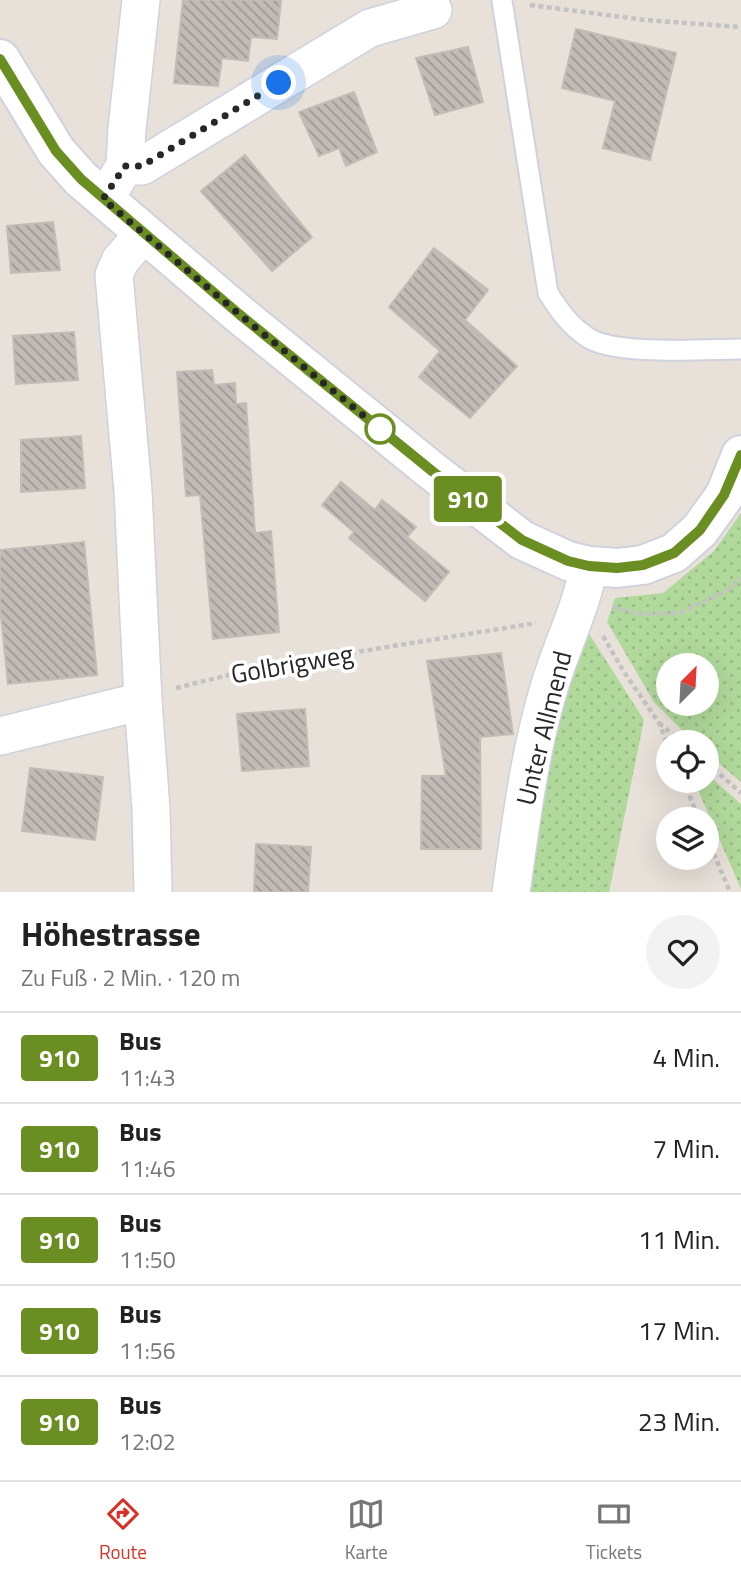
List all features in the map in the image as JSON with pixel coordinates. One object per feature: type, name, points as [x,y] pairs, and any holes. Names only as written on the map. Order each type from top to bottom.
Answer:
[{"type":"main road","points":[[0,59],[56,151],[103,199],[432,471],[522,540],[568,561],[585,583],[617,568],[643,565],[674,553],[700,530],[724,495],[741,455]]},
{"type":"street","points":[[103,199],[125,166],[141,0]]},
{"type":"street","points":[[125,166],[142,166],[370,28],[433,10]]},
{"type":"street","points":[[144,233],[120,261],[114,275],[133,491],[151,809],[153,892]]},
{"type":"street","name":"Unter Allmend","points":[[511,892],[529,766],[549,687],[585,583]]},
{"type":"street","points":[[0,736],[143,701]]},
{"type":"lane","points":[[502,1],[548,293],[564,317],[588,339],[615,347],[654,350],[741,349]]},
{"type":"path","points":[[502,1],[645,20],[741,27]]},
{"type":"path","points":[[585,583],[639,614],[680,613],[726,591],[741,579]]},
{"type":"path","points":[[585,583],[624,672],[662,730]]},
{"type":"path","name":"Golbrigweg","points":[[143,701],[178,687],[257,668],[554,621],[585,583]]},
{"type":"path","points":[[659,723],[667,730]]},
{"type":"path","points":[[719,774],[741,793]]},
{"type":"path","points":[[719,866],[730,892]]},
{"type":"green space","points":[[741,513],[741,782],[719,763],[719,730],[682,730],[668,716],[719,716],[719,653],[656,653],[656,704],[607,622],[615,598],[663,593],[714,551]]},
{"type":"green space","points":[[586,629],[644,720],[609,892],[528,892],[550,753]]},
{"type":"green space","points":[[719,785],[741,804],[741,889],[719,838],[719,807],[705,807],[699,793],[719,793]]},
{"type":"building","points":[[183,0],[281,0],[277,39],[251,37],[248,61],[222,58],[218,86],[174,83]]},
{"type":"building","points":[[576,29],[676,53],[650,160],[603,148],[615,101],[562,88]]},
{"type":"building","points":[[468,47],[483,102],[435,115],[416,58]]},
{"type":"building","points":[[354,92],[377,152],[346,166],[339,148],[319,156],[299,112]]},
{"type":"building","points":[[245,155],[312,237],[272,271],[201,191]]},
{"type":"building","points":[[53,222],[60,270],[11,273],[7,226]]},
{"type":"building","points":[[434,248],[488,290],[465,320],[517,366],[470,418],[419,377],[440,351],[389,307]]},
{"type":"building","points":[[74,332],[78,380],[16,384],[13,336]]},
{"type":"building","points":[[212,370],[214,385],[235,383],[236,404],[246,403],[255,533],[271,531],[279,632],[213,639],[200,495],[186,496],[177,372]]},
{"type":"building","points":[[81,436],[85,488],[21,492],[21,440]]},
{"type":"building","points":[[341,482],[375,510],[382,500],[416,527],[407,537],[449,572],[425,601],[349,538],[354,532],[322,505]]},
{"type":"building","points":[[84,542],[97,675],[8,684],[0,607],[0,550]]},
{"type":"building","points":[[501,653],[513,734],[480,737],[481,849],[421,849],[422,776],[446,776],[427,661]]},
{"type":"building","points":[[305,709],[309,766],[242,771],[237,714]]},
{"type":"building","points":[[30,768],[103,777],[95,840],[22,831]]},
{"type":"building","points":[[256,844],[311,847],[308,892],[254,892]]},
{"type":"bus line","name":"910","points":[[0,59],[56,151],[81,179],[239,314],[432,471],[522,540],[568,561],[589,566],[617,568],[643,565],[674,553],[700,530],[724,495],[741,455]]},
{"type":"route","points":[[279,83],[142,166],[125,166],[103,199],[380,429]]}]
